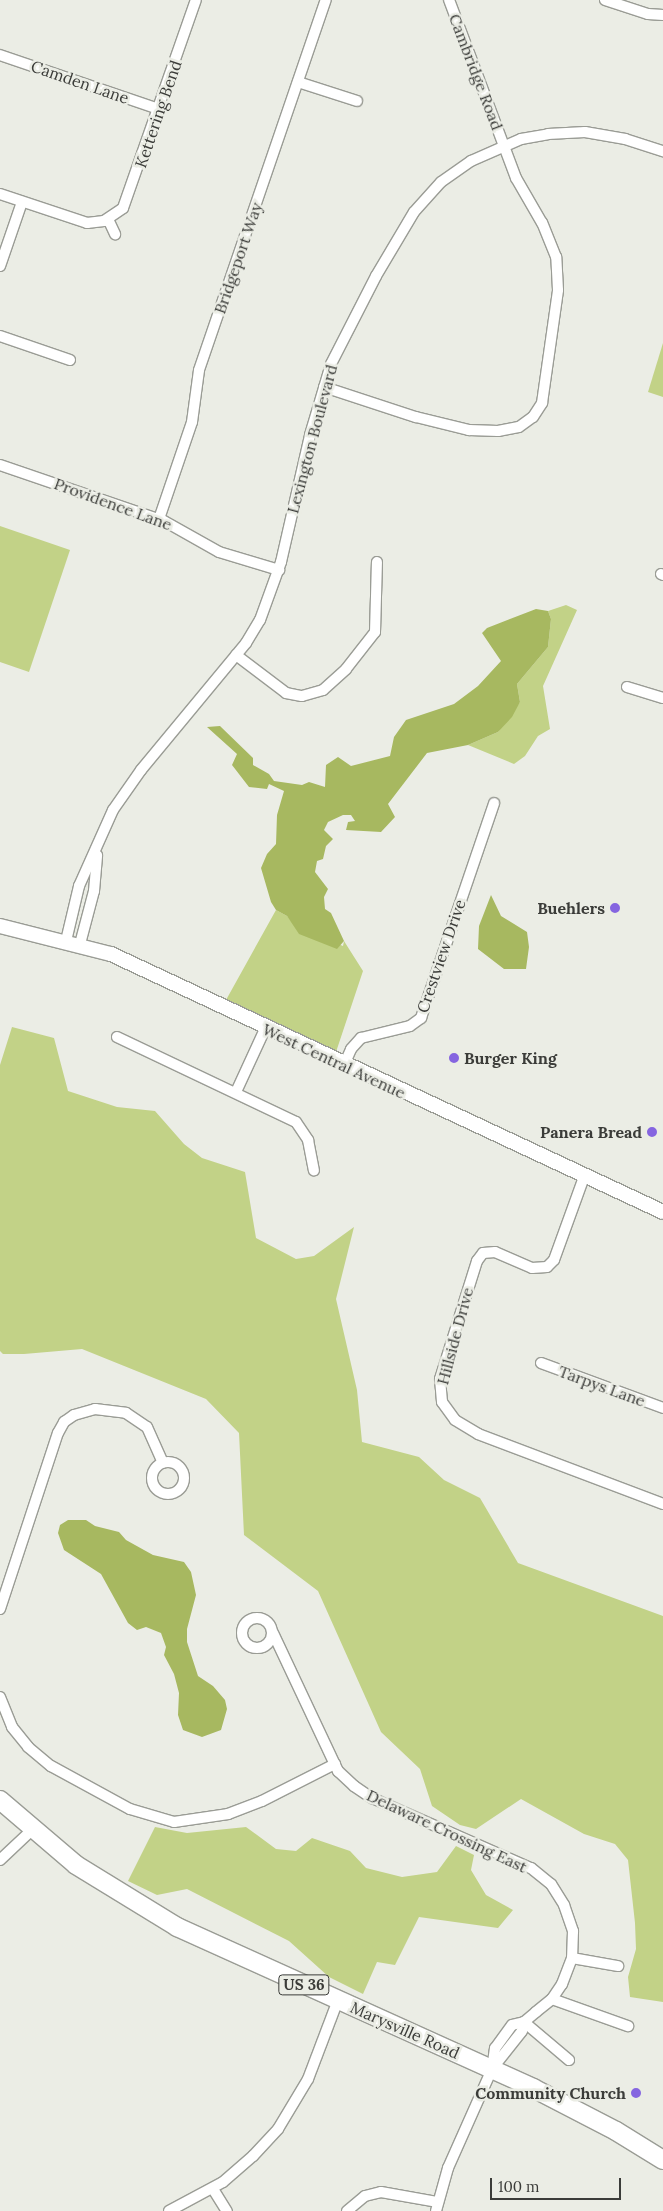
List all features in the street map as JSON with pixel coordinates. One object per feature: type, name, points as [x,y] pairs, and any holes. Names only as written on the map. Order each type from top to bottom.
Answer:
[{"type":"highway","name":"Marysville Road","points":[[0,1800],[76,1865],[147,1911],[492,2069],[612,2128],[663,2160]]},
{"type":"main road","name":"West Central Avenue","points":[[0,926],[80,944],[126,961],[265,1029],[663,1212]]},
{"type":"street","name":"Kettering Bend","points":[[108,219],[123,208],[128,199],[196,0]]},
{"type":"street","name":"Bridgeport Way","points":[[159,519],[192,422],[199,370],[326,0]]},
{"type":"street","name":"Cambridge Road","points":[[324,387],[457,428],[508,430],[533,417],[545,393],[559,274],[552,242],[516,178],[449,0]]},
{"type":"street","points":[[605,0],[648,14],[663,15]]},
{"type":"street","name":"Camden Lane","points":[[0,55],[159,109]]},
{"type":"street","points":[[298,82],[356,101]]},
{"type":"street","name":"Lexington Boulevard","points":[[66,941],[79,886],[123,793],[236,655],[260,620],[279,570],[324,387],[346,332],[414,212],[451,175],[503,145],[548,134],[585,132],[625,139],[663,151]]},
{"type":"street","points":[[0,194],[80,222],[108,219],[115,234]]},
{"type":"street","points":[[0,266],[22,202]]},
{"type":"street","points":[[0,336],[70,360]]},
{"type":"street","name":"Providence Lane","points":[[0,465],[159,519],[220,552],[279,570]]},
{"type":"street","points":[[236,655],[286,693],[302,696],[324,690],[346,669],[375,632],[376,562]]},
{"type":"street","points":[[627,687],[663,698]]},
{"type":"street","name":"Crestview Drive","points":[[344,1065],[351,1048],[361,1038],[410,1026],[421,1018],[494,803]]},
{"type":"street","name":"Lexington Boulevard","points":[[80,944],[94,891],[98,845]]},
{"type":"street","points":[[236,1092],[265,1029]]},
{"type":"street","points":[[117,1037],[296,1122],[308,1140],[314,1170]]},
{"type":"street","name":"Hillside Drive","points":[[584,1176],[554,1260],[547,1267],[532,1268],[495,1252],[483,1253],[477,1260],[440,1379],[442,1402],[455,1420],[478,1434],[663,1504]]},
{"type":"street","name":"Tarpys Lane","points":[[542,1363],[663,1408]]},
{"type":"street","points":[[0,1608],[58,1433],[64,1422],[74,1415],[95,1409],[126,1413],[147,1428],[163,1463]]},
{"type":"street","name":"Delaware Crossing East","points":[[273,1633],[335,1764],[354,1786],[372,1798],[530,1868],[551,1884],[564,1905],[573,1931],[572,1958],[552,1999],[524,2022],[512,2025],[495,2048],[492,2069],[448,2168],[437,2207]]},
{"type":"street","points":[[0,1698],[12,1727],[28,1748],[51,1766],[130,1809],[174,1822],[228,1814],[262,1802],[335,1764]]},
{"type":"street","points":[[0,1860],[32,1828]]},
{"type":"street","points":[[572,1958],[618,1966]]},
{"type":"street","points":[[552,1999],[628,2026]]},
{"type":"street","points":[[169,2211],[213,2189],[259,2150],[289,2113],[313,2068],[338,2000]]},
{"type":"street","points":[[524,2022],[569,2060]]},
{"type":"street","points":[[213,2189],[228,2211]]},
{"type":"street","points":[[346,2211],[365,2196],[381,2192],[437,2207]]},
{"type":"shaded area","points":[[663,343],[663,397],[648,392]]},
{"type":"shaded area","points":[[0,526],[70,550],[29,672],[0,662]]},
{"type":"shaded area","points":[[566,605],[577,610],[543,686],[550,729],[538,736],[525,756],[514,764],[468,745],[498,732],[520,702],[517,684],[548,647],[551,619],[548,611]]},
{"type":"shaded area","points":[[536,609],[548,611],[551,619],[548,647],[517,684],[520,702],[512,717],[498,732],[468,745],[427,753],[388,804],[395,817],[381,832],[346,830],[348,822],[355,821],[351,815],[343,815],[328,822],[324,830],[333,839],[326,846],[323,859],[317,861],[315,872],[328,889],[324,897],[325,909],[331,913],[344,941],[337,949],[299,934],[287,916],[276,910],[271,902],[261,868],[267,854],[276,844],[277,815],[284,791],[269,784],[267,789],[249,787],[232,765],[237,754],[207,727],[220,726],[253,758],[253,765],[269,774],[274,781],[302,785],[309,782],[325,787],[326,765],[338,757],[351,766],[390,756],[394,737],[406,720],[454,704],[478,686],[501,661],[482,633],[487,628]]},
{"type":"shaded area","points":[[491,895],[501,916],[527,932],[529,947],[526,969],[504,969],[478,949],[479,926]]},
{"type":"shaded area","points":[[276,910],[287,916],[295,926],[343,946],[344,941],[363,971],[336,1052],[226,1000]]},
{"type":"shaded area","points":[[12,1027],[54,1038],[68,1091],[117,1107],[155,1111],[184,1144],[202,1158],[245,1172],[256,1238],[296,1259],[314,1256],[354,1227],[336,1299],[357,1390],[362,1442],[419,1457],[444,1480],[480,1498],[518,1563],[663,1616],[663,2002],[630,1997],[628,1977],[636,1949],[635,1923],[628,1860],[615,1844],[584,1834],[521,1799],[476,1829],[460,1825],[432,1806],[420,1769],[381,1732],[318,1591],[244,1535],[239,1433],[206,1399],[82,1349],[24,1354],[3,1354],[0,1351],[0,1065]]},
{"type":"shaded area","points":[[68,1520],[86,1520],[95,1526],[119,1532],[126,1540],[153,1555],[184,1562],[191,1572],[196,1595],[187,1629],[187,1642],[198,1676],[213,1686],[225,1700],[227,1709],[221,1730],[202,1737],[183,1730],[178,1715],[179,1693],[174,1674],[164,1655],[166,1647],[161,1633],[146,1627],[137,1630],[128,1623],[101,1574],[64,1550],[58,1533],[60,1525]]},
{"type":"shaded area","points":[[155,1827],[187,1833],[246,1827],[276,1849],[296,1851],[312,1838],[350,1851],[366,1868],[402,1877],[437,1872],[456,1846],[474,1855],[471,1870],[486,1895],[513,1910],[498,1928],[419,1917],[395,1965],[377,1962],[363,1994],[329,1977],[289,1941],[187,1889],[157,1895],[128,1881]]},
{"type":"place","name":"Buehlers","points":[[615,908]]},
{"type":"place","name":"Burger King","points":[[454,1058]]},
{"type":"place","name":"Panera Bread","points":[[652,1132]]},
{"type":"place","name":"Community Church","points":[[636,2093]]}]
